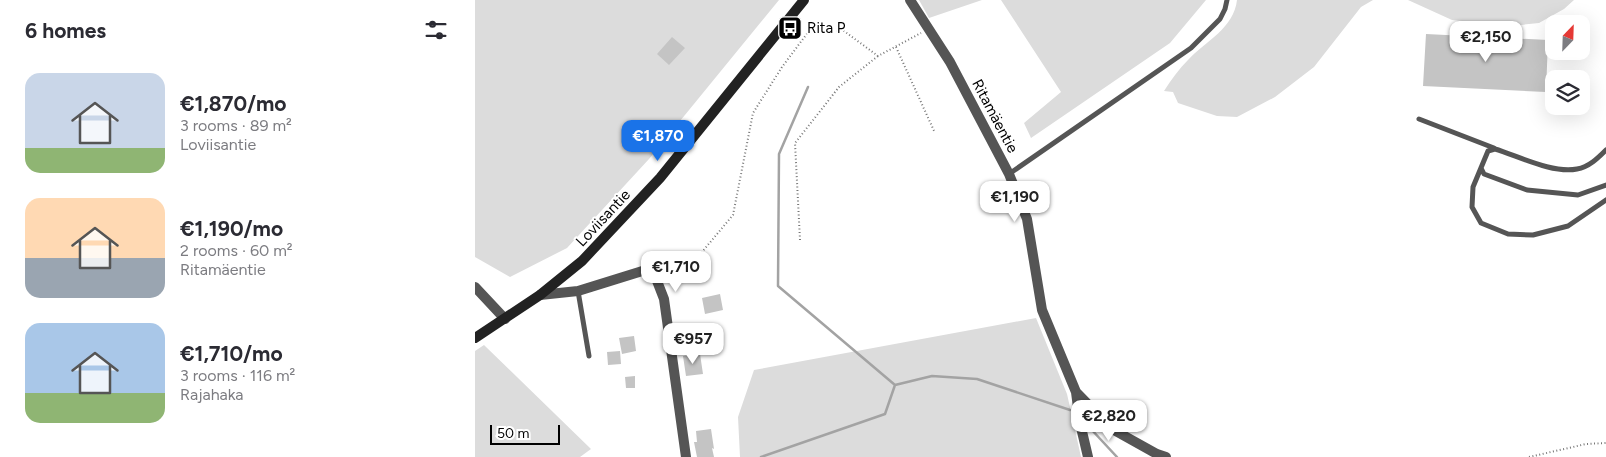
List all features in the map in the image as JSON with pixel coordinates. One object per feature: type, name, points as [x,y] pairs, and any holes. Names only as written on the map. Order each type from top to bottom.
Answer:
[{"type":"main road","name":"Loviisantie","points":[[475,338],[540,295],[582,261],[661,178],[804,0]]},
{"type":"street","name":"Ritamäentie","points":[[910,0],[950,62],[1009,174],[1027,219],[1042,310],[1076,392],[1080,423],[1088,457]]},
{"type":"street","points":[[540,295],[578,291],[652,268],[664,299],[686,457]]},
{"type":"street","points":[[475,286],[505,319]]},
{"type":"street","points":[[1076,392],[1112,429],[1166,457]]},
{"type":"lane","points":[[1009,174],[1191,48],[1220,19],[1227,0]]},
{"type":"lane","points":[[1419,119],[1495,149],[1555,169],[1577,169],[1595,161],[1606,150]]},
{"type":"lane","points":[[1495,149],[1488,151],[1473,187],[1472,207],[1481,223],[1508,234],[1533,235],[1568,226],[1606,200]]},
{"type":"lane","points":[[1481,168],[1485,174],[1527,190],[1578,195],[1606,185]]},
{"type":"lane","points":[[578,291],[589,356]]},
{"type":"path","points":[[800,240],[795,143],[839,87],[878,56],[928,29]]},
{"type":"path","points":[[652,268],[702,252],[733,215],[753,113],[782,67],[809,31],[844,31],[878,56]]},
{"type":"path","points":[[896,46],[935,133]]},
{"type":"path","points":[[1529,457],[1587,444],[1606,443]]},
{"type":"shaded area","points":[[475,0],[779,0],[649,159],[567,248],[510,277],[475,257]]},
{"type":"shaded area","points":[[919,0],[982,0],[929,18]]},
{"type":"shaded area","points":[[1001,0],[1206,0],[1170,43],[1031,138],[1024,123],[1061,92]]},
{"type":"shaded area","points":[[1237,0],[1373,0],[1361,7],[1314,67],[1275,97],[1237,117],[1217,116],[1178,103],[1173,92],[1164,91],[1185,63],[1231,19]]},
{"type":"shaded area","points":[[1408,0],[1574,0],[1553,15],[1545,15],[1545,20],[1539,23],[1511,26],[1452,20]]},
{"type":"shaded area","points":[[1036,318],[1067,394],[1081,457],[740,457],[738,417],[754,370]]},
{"type":"shaded area","points":[[484,345],[591,449],[580,457],[475,457],[475,351]]},
{"type":"building","points":[[1426,34],[1545,40],[1545,60],[1547,60],[1547,70],[1545,70],[1545,92],[1423,86]]},
{"type":"building","points":[[672,37],[685,48],[669,65],[657,54]]},
{"type":"building","points":[[720,294],[723,310],[705,314],[702,298]]},
{"type":"building","points":[[634,336],[636,351],[622,354],[619,338]]},
{"type":"building","points":[[620,351],[621,364],[608,365],[607,352]]},
{"type":"building","points":[[700,354],[703,374],[686,376],[683,356]]},
{"type":"building","points":[[635,376],[635,388],[626,388],[625,377]]},
{"type":"building","points":[[711,429],[714,457],[697,457],[694,442],[697,442],[696,431]]},
{"type":"waterway","points":[[808,87],[779,154],[778,286],[895,385]]},
{"type":"waterway","points":[[761,457],[885,414],[895,385],[932,376],[977,379],[1070,410]]},
{"type":"waterway","points":[[1090,428],[1117,457]]},
{"type":"place","name":"Rita P","points":[[790,28]]}]
